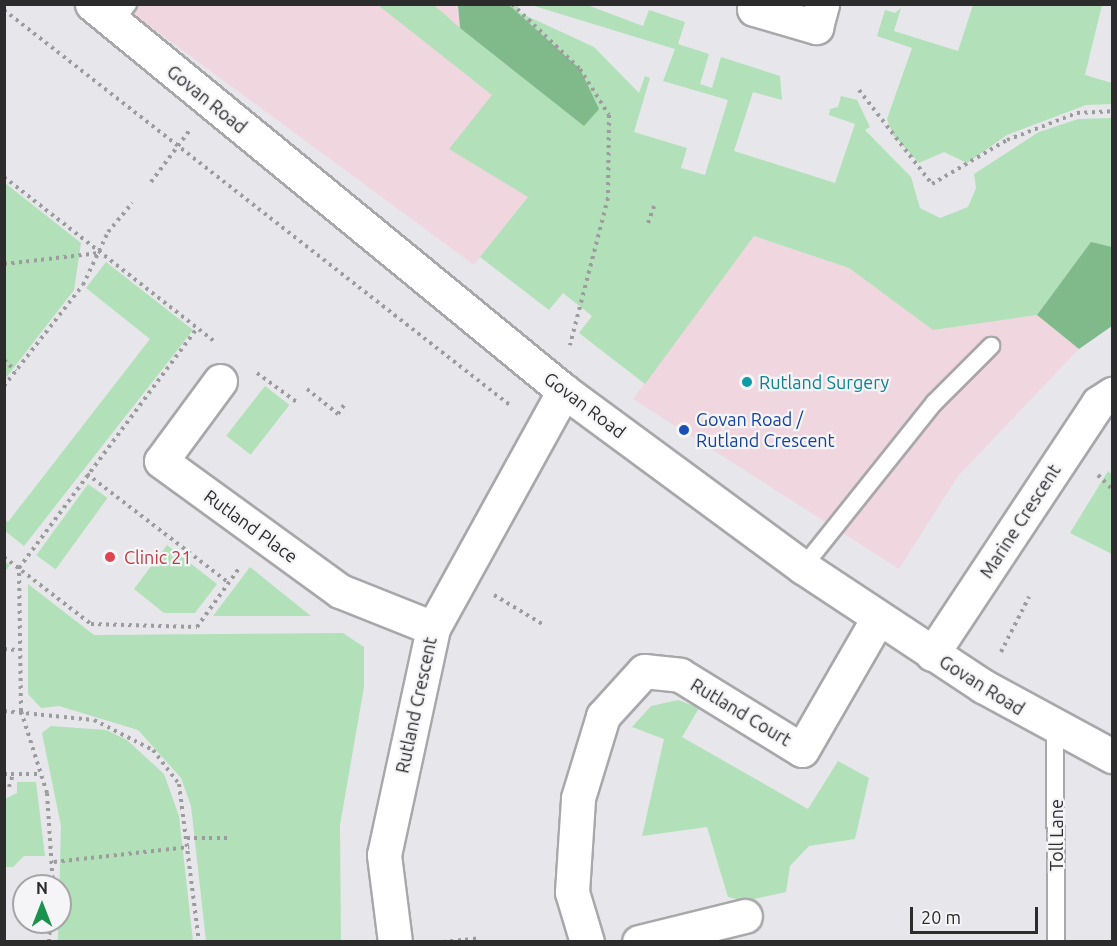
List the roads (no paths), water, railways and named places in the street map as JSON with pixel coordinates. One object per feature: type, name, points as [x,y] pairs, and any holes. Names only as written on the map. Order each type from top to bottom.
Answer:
[{"type":"street","points":[[756,4],[754,9],[816,27],[822,4]]},
{"type":"street","name":"Govan Road","points":[[111,10],[212,103],[564,391],[877,620],[1054,729],[1113,756]]},
{"type":"street","name":"Rutland Place","points":[[220,381],[161,461],[340,591],[433,628]]},
{"type":"street","name":"Rutland Crescent","points":[[395,942],[384,855],[433,628],[564,391]]},
{"type":"street","name":"Marine Crescent","points":[[932,654],[1098,403],[1113,394]]},
{"type":"street","name":"Rutland Court","points":[[587,942],[572,892],[578,798],[603,716],[644,671],[680,675],[802,750],[877,620]]},
{"type":"street","points":[[639,942],[745,916]]},
{"type":"lane","points":[[803,567],[934,403],[991,346]]},
{"type":"lane","name":"Toll Lane","points":[[1054,729],[1056,942]]},
{"type":"place","name":"Rutland Surgery","points":[[747,382]]},
{"type":"place","name":"Govan Road / Rutland Crescent","points":[[684,430]]},
{"type":"place","name":"Clinic 21","points":[[110,557]]}]
